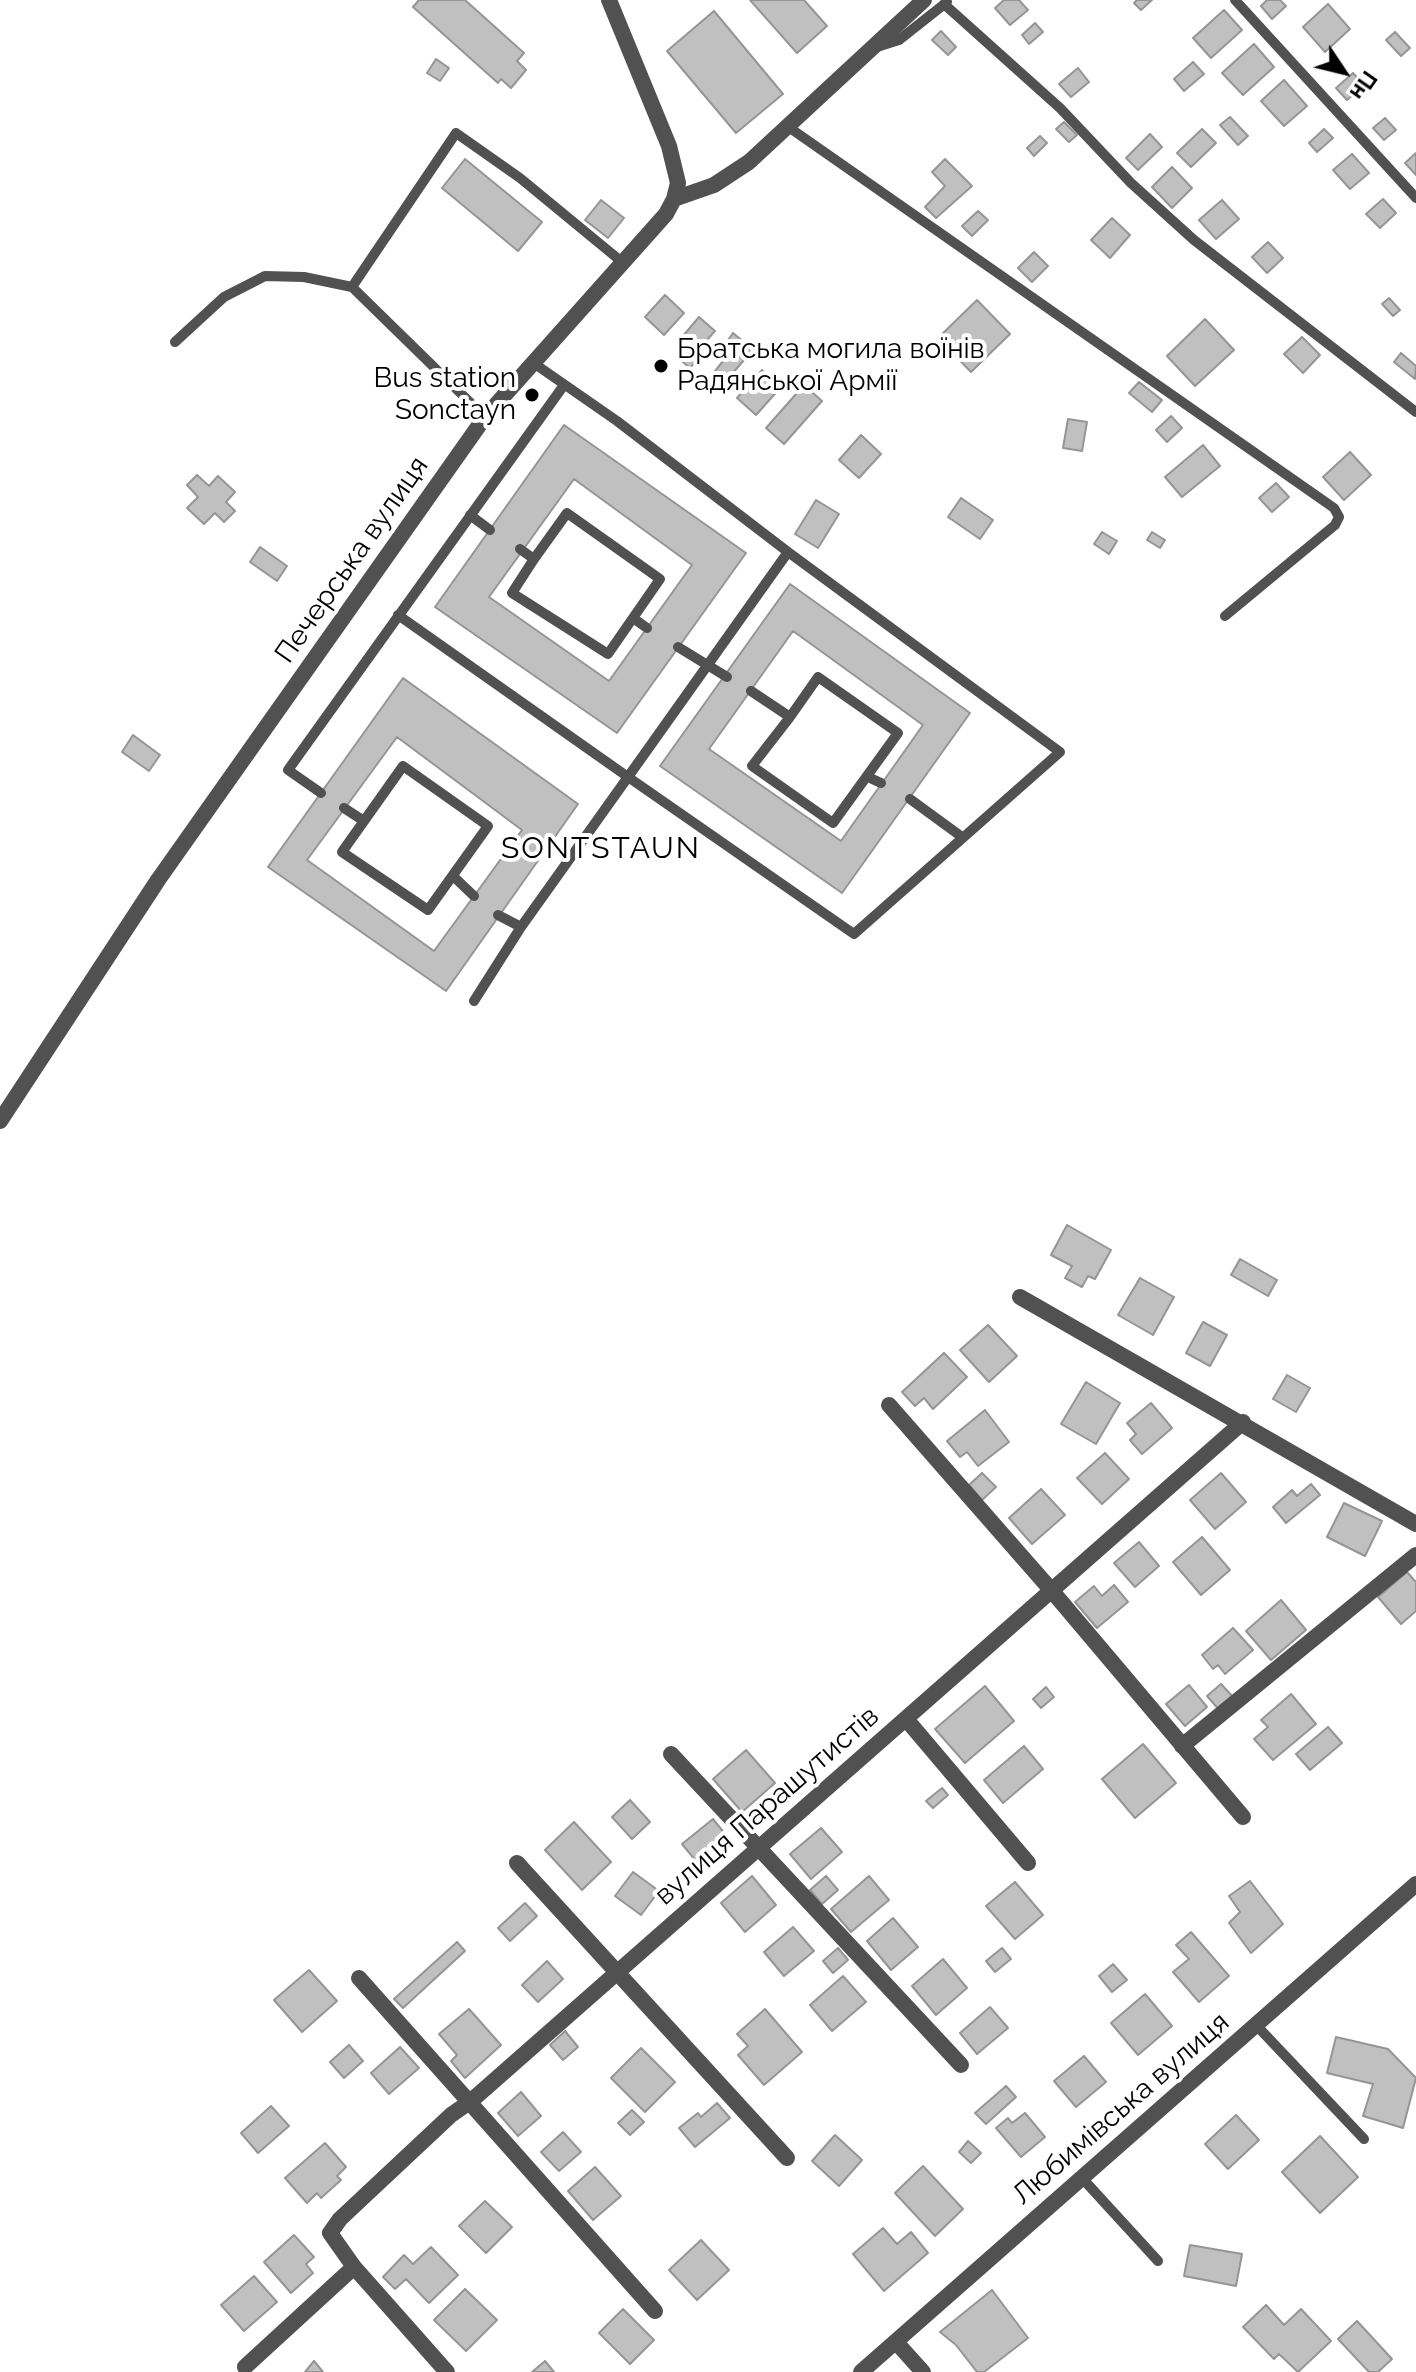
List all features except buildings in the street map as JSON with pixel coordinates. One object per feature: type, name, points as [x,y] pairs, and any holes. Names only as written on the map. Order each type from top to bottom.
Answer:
[{"type":"street","points":[[609,0],[672,155],[678,183],[674,199]]},
{"type":"street","points":[[674,199],[714,185],[749,162],[924,0]]},
{"type":"street","name":"Печерська вулиця","points":[[0,1121],[158,880],[485,417],[666,214],[674,199]]},
{"type":"street","points":[[1020,1297],[1243,1422],[1416,1524]]},
{"type":"street","points":[[889,1405],[1052,1591],[1243,1817]]},
{"type":"street","name":"вулиця Парашутистів","points":[[354,2267],[330,2233],[451,2115],[471,2101],[1243,1422]]},
{"type":"street","points":[[1182,1746],[1416,1555]]},
{"type":"street","points":[[906,1719],[1028,1863]]},
{"type":"street","points":[[671,1754],[961,2065]]},
{"type":"street","points":[[517,1863],[787,2158]]},
{"type":"street","name":"Любимівська вулиця","points":[[861,2372],[1416,1884]]},
{"type":"street","points":[[359,1978],[655,2311]]},
{"type":"street","points":[[245,2367],[354,2267],[447,2372]]},
{"type":"street","points":[[896,2342],[923,2372]]},
{"type":"lane","points":[[1235,0],[1416,198]]},
{"type":"lane","points":[[871,49],[899,40],[947,2],[1060,108],[1131,183],[1194,240],[1416,412]]},
{"type":"lane","points":[[787,126],[1334,508],[1339,517],[1335,525],[1225,616]]},
{"type":"lane","points":[[352,287],[456,133],[520,178],[622,262]]},
{"type":"lane","points":[[175,342],[224,297],[265,276],[304,277],[352,287],[485,417]]},
{"type":"lane","points":[[398,615],[854,934],[1060,752],[788,552],[617,421],[532,362]]},
{"type":"lane","points":[[321,793],[288,770],[564,385]]},
{"type":"lane","points":[[567,513],[660,579],[608,654],[512,593],[534,559],[567,513]]},
{"type":"lane","points":[[470,515],[490,530]]},
{"type":"lane","points":[[520,549],[534,559]]},
{"type":"lane","points":[[474,1001],[521,927],[788,552]]},
{"type":"lane","points":[[633,618],[647,628]]},
{"type":"lane","points":[[678,647],[727,677]]},
{"type":"lane","points":[[818,677],[898,733],[833,823],[752,766],[790,717],[818,677]]},
{"type":"lane","points":[[751,691],[790,717]]},
{"type":"lane","points":[[403,766],[488,826],[428,910],[342,852],[364,821],[403,766]]},
{"type":"lane","points":[[868,777],[881,783]]},
{"type":"lane","points":[[910,799],[962,837]]},
{"type":"lane","points":[[344,808],[364,821]]},
{"type":"lane","points":[[453,876],[474,896]]},
{"type":"lane","points":[[498,915],[521,927]]},
{"type":"lane","points":[[1256,2025],[1364,2139]]},
{"type":"lane","points":[[1082,2178],[1158,2261]]},
{"type":"place","name":"Братська могила воїнів Радянської Армії","points":[[661,366]]},
{"type":"place","name":"Bus station Sonctayn","points":[[532,395]]},
{"type":"district","name":"SONTSTAUN","points":[[601,849]]}]
